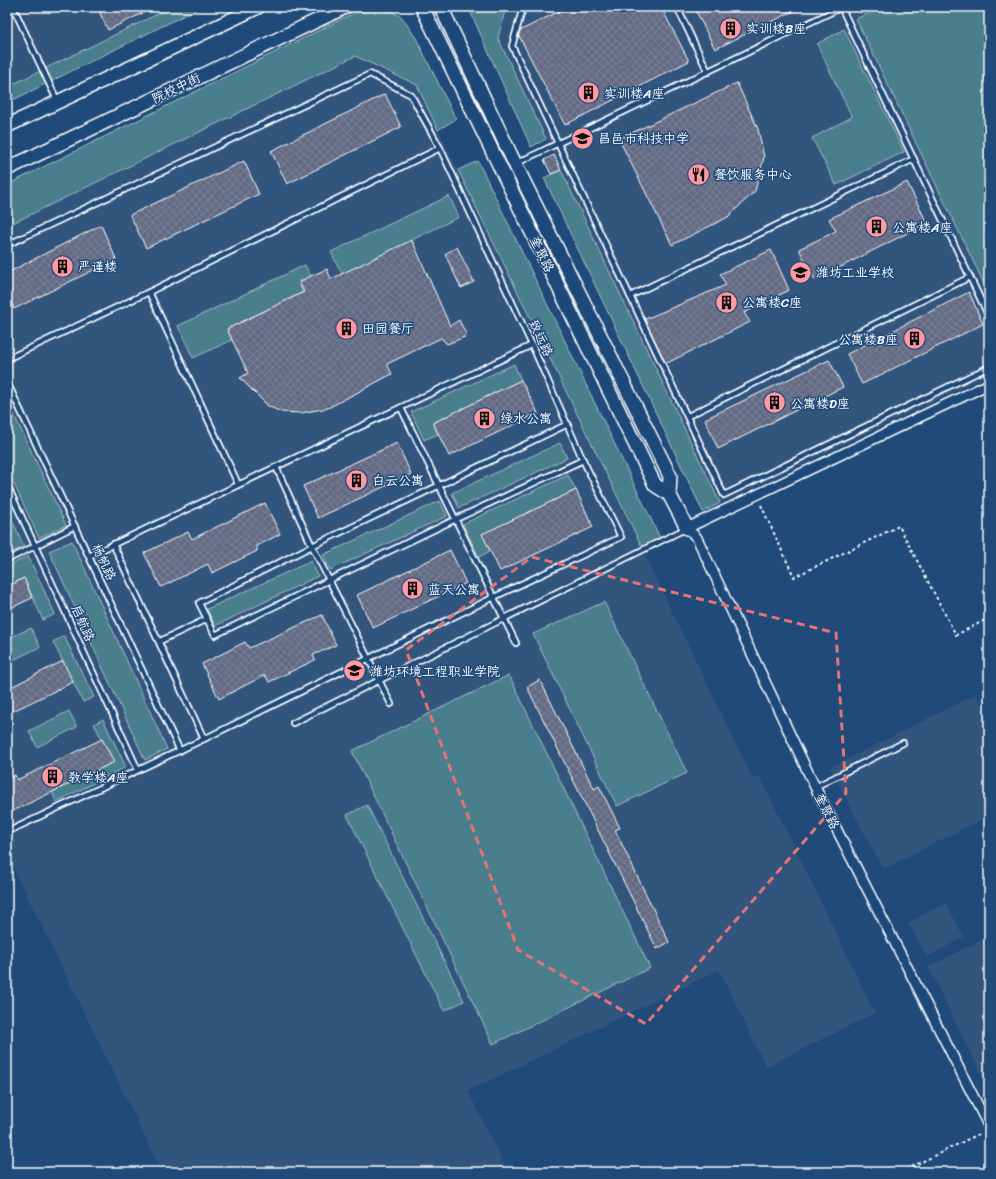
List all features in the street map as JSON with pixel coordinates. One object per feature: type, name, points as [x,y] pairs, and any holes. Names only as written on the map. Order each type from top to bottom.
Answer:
[{"type":"street","points":[[7,126],[258,7]]},
{"type":"street","name":"院校中街","points":[[7,169],[345,7]]},
{"type":"street","name":"奎聚路","points":[[422,7],[655,485],[669,494]]},
{"type":"street","name":"奎聚路","points":[[441,7],[515,164],[670,476],[669,494],[686,528],[697,538],[815,787],[986,1130]]},
{"type":"street","points":[[686,528],[989,384]]},
{"type":"lane","points":[[13,7],[58,102]]},
{"type":"lane","points":[[523,7],[512,46],[724,495],[989,367]]},
{"type":"lane","points":[[677,7],[708,72]]},
{"type":"lane","points":[[515,164],[841,7],[989,317]]},
{"type":"lane","name":"致远路","points":[[7,245],[370,74],[411,95],[440,148],[621,537],[492,598]]},
{"type":"lane","points":[[7,372],[7,360],[440,148]]},
{"type":"lane","points":[[630,296],[914,159]]},
{"type":"lane","points":[[688,416],[970,277]]},
{"type":"lane","points":[[148,292],[238,484]]},
{"type":"lane","points":[[89,556],[532,345]]},
{"type":"lane","name":"杨帆路","points":[[7,382],[180,751]]},
{"type":"lane","points":[[400,408],[492,598],[516,643]]},
{"type":"lane","points":[[568,424],[312,546],[199,603],[215,635],[454,520],[584,460]]},
{"type":"lane","points":[[276,467],[312,546],[391,704]]},
{"type":"lane","name":"启航路","points":[[7,485],[138,770]]},
{"type":"lane","points":[[7,560],[75,526]]},
{"type":"lane","points":[[293,723],[686,528]]},
{"type":"lane","points":[[113,544],[160,641],[204,739]]},
{"type":"lane","points":[[7,832],[180,751],[492,598]]},
{"type":"lane","points":[[160,641],[207,619]]},
{"type":"lane","points":[[815,787],[903,743]]},
{"type":"path","points":[[756,494],[794,577],[898,526],[956,634],[989,618]]},
{"type":"path","points":[[901,1172],[986,1130]]},
{"type":"highlighted area","points":[[532,557],[836,633],[846,793],[646,1024],[518,950],[406,650]]},
{"type":"shaded area","points":[[7,7],[172,7],[7,87]]},
{"type":"shaded area","name":"潍坊工业学校","points":[[506,7],[989,7],[989,375],[720,503],[498,38]]},
{"type":"shaded area","name":"潍坊环境工程职业学院","points":[[355,56],[417,85],[753,779],[760,776],[875,1013],[766,1067],[719,970],[468,1091],[508,1172],[162,1172],[7,855],[7,226]]},
{"type":"shaded area","points":[[976,694],[989,721],[989,816],[883,869],[830,768]]},
{"type":"shaded area","points":[[946,903],[964,937],[927,957],[908,923]]},
{"type":"shaded area","points":[[989,936],[989,1090],[928,967]]},
{"type":"green space","points":[[172,7],[201,7],[7,103],[7,87]]},
{"type":"green space","points":[[471,7],[506,7],[498,38],[546,139],[531,147],[470,11]]},
{"type":"green space","points":[[880,7],[989,7],[989,294],[856,19]]},
{"type":"green space","points":[[383,8],[401,16],[416,38],[456,119],[438,130],[417,85],[355,56],[7,226],[7,185],[354,13]]},
{"type":"green space","points":[[844,29],[904,152],[836,185],[812,138],[852,117],[817,44]]},
{"type":"green space","points":[[478,161],[660,538],[642,547],[458,170]]},
{"type":"green space","points":[[561,170],[720,503],[703,512],[544,178]]},
{"type":"green space","points":[[449,196],[459,217],[342,274],[331,252]]},
{"type":"green space","points":[[305,265],[311,276],[299,282],[303,292],[227,329],[232,340],[193,358],[178,326]]},
{"type":"green space","points":[[514,364],[521,380],[433,423],[438,434],[424,440],[411,412]]},
{"type":"green space","points":[[7,400],[66,525],[39,538],[7,469]]},
{"type":"green space","points":[[560,443],[567,458],[459,508],[452,493]]},
{"type":"green space","points":[[568,475],[576,490],[483,534],[490,551],[479,557],[463,524]]},
{"type":"green space","points":[[440,501],[447,516],[330,570],[323,555]]},
{"type":"green space","points":[[7,509],[24,546],[7,555]]},
{"type":"green space","points":[[72,541],[167,749],[145,760],[49,551]]},
{"type":"green space","points":[[28,556],[55,614],[43,620],[24,578],[7,587],[7,567]]},
{"type":"green space","points":[[311,561],[318,576],[215,626],[207,609]]},
{"type":"green space","points":[[604,602],[687,773],[617,806],[533,634]]},
{"type":"green space","points":[[31,628],[40,647],[7,663],[7,639]]},
{"type":"green space","points":[[64,636],[94,697],[83,702],[53,642]]},
{"type":"green space","points":[[509,675],[650,968],[493,1044],[352,751]]},
{"type":"green space","points":[[69,711],[77,727],[37,747],[29,731]]},
{"type":"green space","points":[[103,719],[126,767],[56,802],[52,792],[114,762],[94,724]]},
{"type":"green space","points":[[367,805],[464,1001],[444,1011],[347,815]]},
{"type":"building","points":[[97,7],[155,7],[108,30]]},
{"type":"building","name":"实训楼A座","points":[[568,7],[661,7],[689,61],[565,125],[517,32]]},
{"type":"building","name":"实训楼B座","points":[[694,7],[802,7],[715,49]]},
{"type":"building","name":"餐饮服务中心","points":[[737,83],[758,129],[764,157],[755,191],[728,217],[672,245],[619,139]]},
{"type":"building","points":[[385,94],[401,127],[287,184],[271,151]]},
{"type":"building","points":[[554,155],[561,170],[551,174],[544,160]]},
{"type":"building","points":[[244,161],[259,194],[146,248],[130,215]]},
{"type":"building","name":"公寓楼A座","points":[[907,182],[927,223],[815,280],[799,249],[836,231],[829,219]]},
{"type":"building","name":"严谨楼","points":[[101,225],[116,259],[14,309],[7,294],[7,273]]},
{"type":"building","name":"田园餐厅","points":[[412,240],[450,326],[459,320],[467,336],[447,344],[441,338],[387,364],[392,374],[328,408],[301,413],[281,412],[268,406],[240,378],[248,373],[227,329],[304,292],[299,282],[311,276],[327,269],[331,279]]},
{"type":"building","points":[[457,247],[474,282],[461,288],[445,254]]},
{"type":"building","name":"公寓楼C座","points":[[771,250],[789,290],[744,313],[750,322],[665,364],[643,320],[726,285],[720,274]]},
{"type":"building","name":"公寓楼B座","points":[[969,292],[983,324],[862,384],[847,354]]},
{"type":"building","name":"公寓楼D座","points":[[829,360],[843,387],[718,449],[705,419]]},
{"type":"building","name":"绿水公寓","points":[[521,380],[538,413],[449,456],[433,423]]},
{"type":"building","name":"白云公寓","points":[[397,443],[411,474],[318,518],[303,486]]},
{"type":"building","points":[[576,490],[593,527],[500,571],[482,534]]},
{"type":"building","points":[[265,503],[280,534],[257,546],[257,551],[212,573],[208,564],[161,587],[144,553],[188,532],[192,539]]},
{"type":"building","name":"蓝天公寓","points":[[450,550],[466,583],[373,628],[357,595]]},
{"type":"building","points":[[24,578],[32,598],[7,610],[7,587]]},
{"type":"building","points":[[322,615],[336,645],[313,655],[315,660],[269,682],[265,675],[219,699],[202,664],[245,642],[249,648]]},
{"type":"building","points":[[63,661],[73,682],[7,714],[7,689]]},
{"type":"building","points":[[540,680],[594,789],[599,786],[620,828],[615,830],[669,942],[657,949],[527,687]]},
{"type":"building","name":"教学楼A座","points":[[102,739],[114,762],[9,813],[7,808],[7,779],[15,775],[17,780]]},
{"type":"place","name":"实训楼B座","points":[[731,28]]},
{"type":"place","name":"实训楼A座","points":[[588,93]]},
{"type":"place","name":"昌邑市科技中学","points":[[582,138]]},
{"type":"place","name":"餐饮服务中心","points":[[698,174]]},
{"type":"place","name":"公寓楼A座","points":[[876,227]]},
{"type":"place","name":"严谨楼","points":[[62,266]]},
{"type":"place","name":"潍坊工业学校","points":[[800,272]]},
{"type":"place","name":"公寓楼C座","points":[[726,302]]},
{"type":"place","name":"田园餐厅","points":[[346,328]]},
{"type":"place","name":"公寓楼B座","points":[[914,339]]},
{"type":"place","name":"公寓楼D座","points":[[774,403]]},
{"type":"place","name":"绿水公寓","points":[[485,418]]},
{"type":"place","name":"白云公寓","points":[[357,480]]},
{"type":"place","name":"蓝天公寓","points":[[412,589]]},
{"type":"place","name":"潍坊环境工程职业学院","points":[[354,671]]},
{"type":"place","name":"教学楼A座","points":[[53,777]]}]
